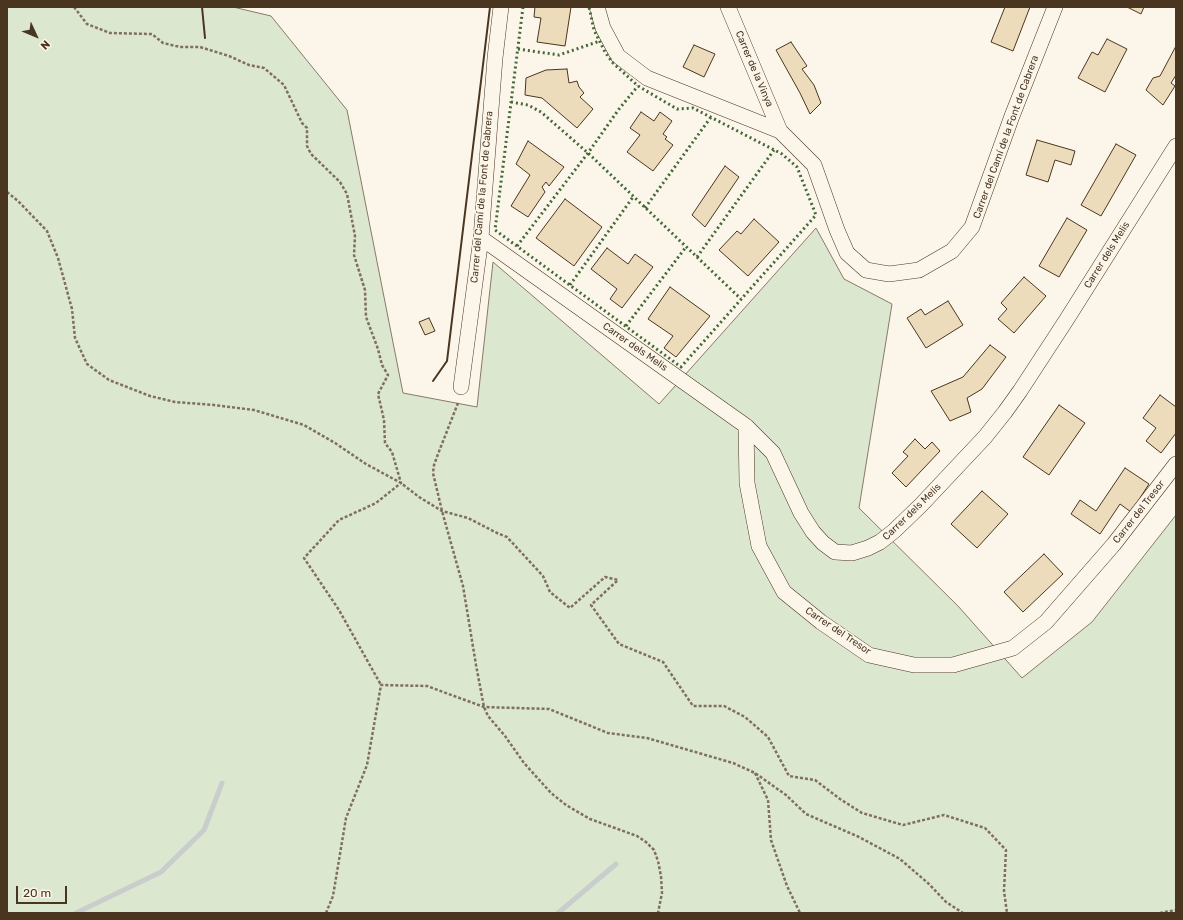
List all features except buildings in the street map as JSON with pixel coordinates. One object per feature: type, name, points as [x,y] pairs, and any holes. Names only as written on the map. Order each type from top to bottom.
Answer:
[{"type":"street","name":"Carrer del Camí de la Font de Cabrera","points":[[460,387],[481,238],[495,58],[501,7]]},
{"type":"street","name":"Carrer del Camí de la Font de Cabrera","points":[[597,7],[603,28],[618,56],[647,78],[780,131],[814,165],[837,230],[847,253],[866,270],[889,274],[919,270],[952,251],[972,227],[1012,116],[1055,7]]},
{"type":"street","name":"Carrer de la Vinya","points":[[728,7],[780,131]]},
{"type":"street","name":"Carrer dels Melis","points":[[481,238],[746,426],[773,453],[801,513],[813,532],[823,543],[835,552],[852,553],[880,542],[921,505],[985,437],[1005,412],[1067,319],[1176,146]]},
{"type":"street","name":"Carrer del Tresor","points":[[746,426],[747,483],[759,546],[784,592],[821,622],[869,655],[914,665],[953,665],[1013,648],[1046,622],[1109,550],[1176,464]]},
{"type":"path","points":[[74,7],[87,24],[110,33],[152,34],[163,43],[180,47],[200,47],[229,56],[249,65],[264,68],[284,85],[302,123],[307,128],[307,146],[311,154],[340,182],[347,194],[355,236],[354,256],[365,290],[366,317],[378,349],[382,365],[388,376],[378,394],[384,420],[385,443],[392,452],[401,483]]},
{"type":"path","points":[[7,192],[47,231],[58,258],[72,309],[76,338],[87,364],[109,380],[150,396],[175,402],[254,410],[304,425],[336,443],[366,464],[401,483],[419,498],[442,511],[468,518],[507,537],[543,576],[550,592],[570,608],[605,577],[618,580],[591,605],[619,644],[663,662],[693,706],[724,706],[745,717],[768,736],[789,776],[815,780],[862,813],[903,825],[944,815],[985,828],[1006,850],[1004,891],[1007,913]]},
{"type":"path","points":[[460,387],[458,403],[434,465],[433,473],[463,586],[484,707],[488,716],[505,736],[524,763],[551,793],[566,805],[590,819],[637,836],[654,850],[661,876],[662,893],[658,913]]},
{"type":"path","points":[[326,913],[333,896],[346,818],[367,765],[381,685],[339,610],[304,558],[339,520],[376,504],[401,483]]},
{"type":"path","points":[[381,685],[427,686],[484,707],[548,709],[608,733],[647,738],[733,763],[755,772],[786,795],[806,814],[859,836],[900,859],[929,884],[946,902],[963,913]]},
{"type":"path","points":[[755,772],[768,800],[771,840],[787,886],[800,913]]},
{"type":"path","points":[[1160,913],[1176,910]]},
{"type":"green space","points":[[7,7],[233,7],[271,16],[347,110],[403,393],[477,407],[493,262],[659,404],[816,228],[844,279],[892,304],[859,508],[958,606],[1022,678],[1092,622],[1176,515],[1176,913],[7,913]]},
{"type":"waterway","points":[[76,913],[161,872],[204,830],[222,783]]},
{"type":"waterway","points":[[558,913],[616,864]]},
{"type":"hedge","points":[[523,7],[495,230],[681,367],[816,215],[797,167],[782,154],[693,108],[677,109],[638,86],[613,63],[605,52],[594,30],[589,7]]},
{"type":"hedge","points":[[518,49],[559,55],[600,41]]},
{"type":"hedge","points":[[517,246],[588,153],[619,109],[638,86]]},
{"type":"hedge","points":[[511,102],[528,105],[541,112],[588,153],[741,299]]},
{"type":"hedge","points":[[645,208],[711,117]]},
{"type":"hedge","points":[[697,257],[774,150]]},
{"type":"hedge","points":[[570,285],[633,197]]},
{"type":"hedge","points":[[626,326],[686,247]]},
{"type":"wall","points":[[202,7],[205,38]]},
{"type":"wall","points":[[433,381],[447,361],[490,7]]}]
